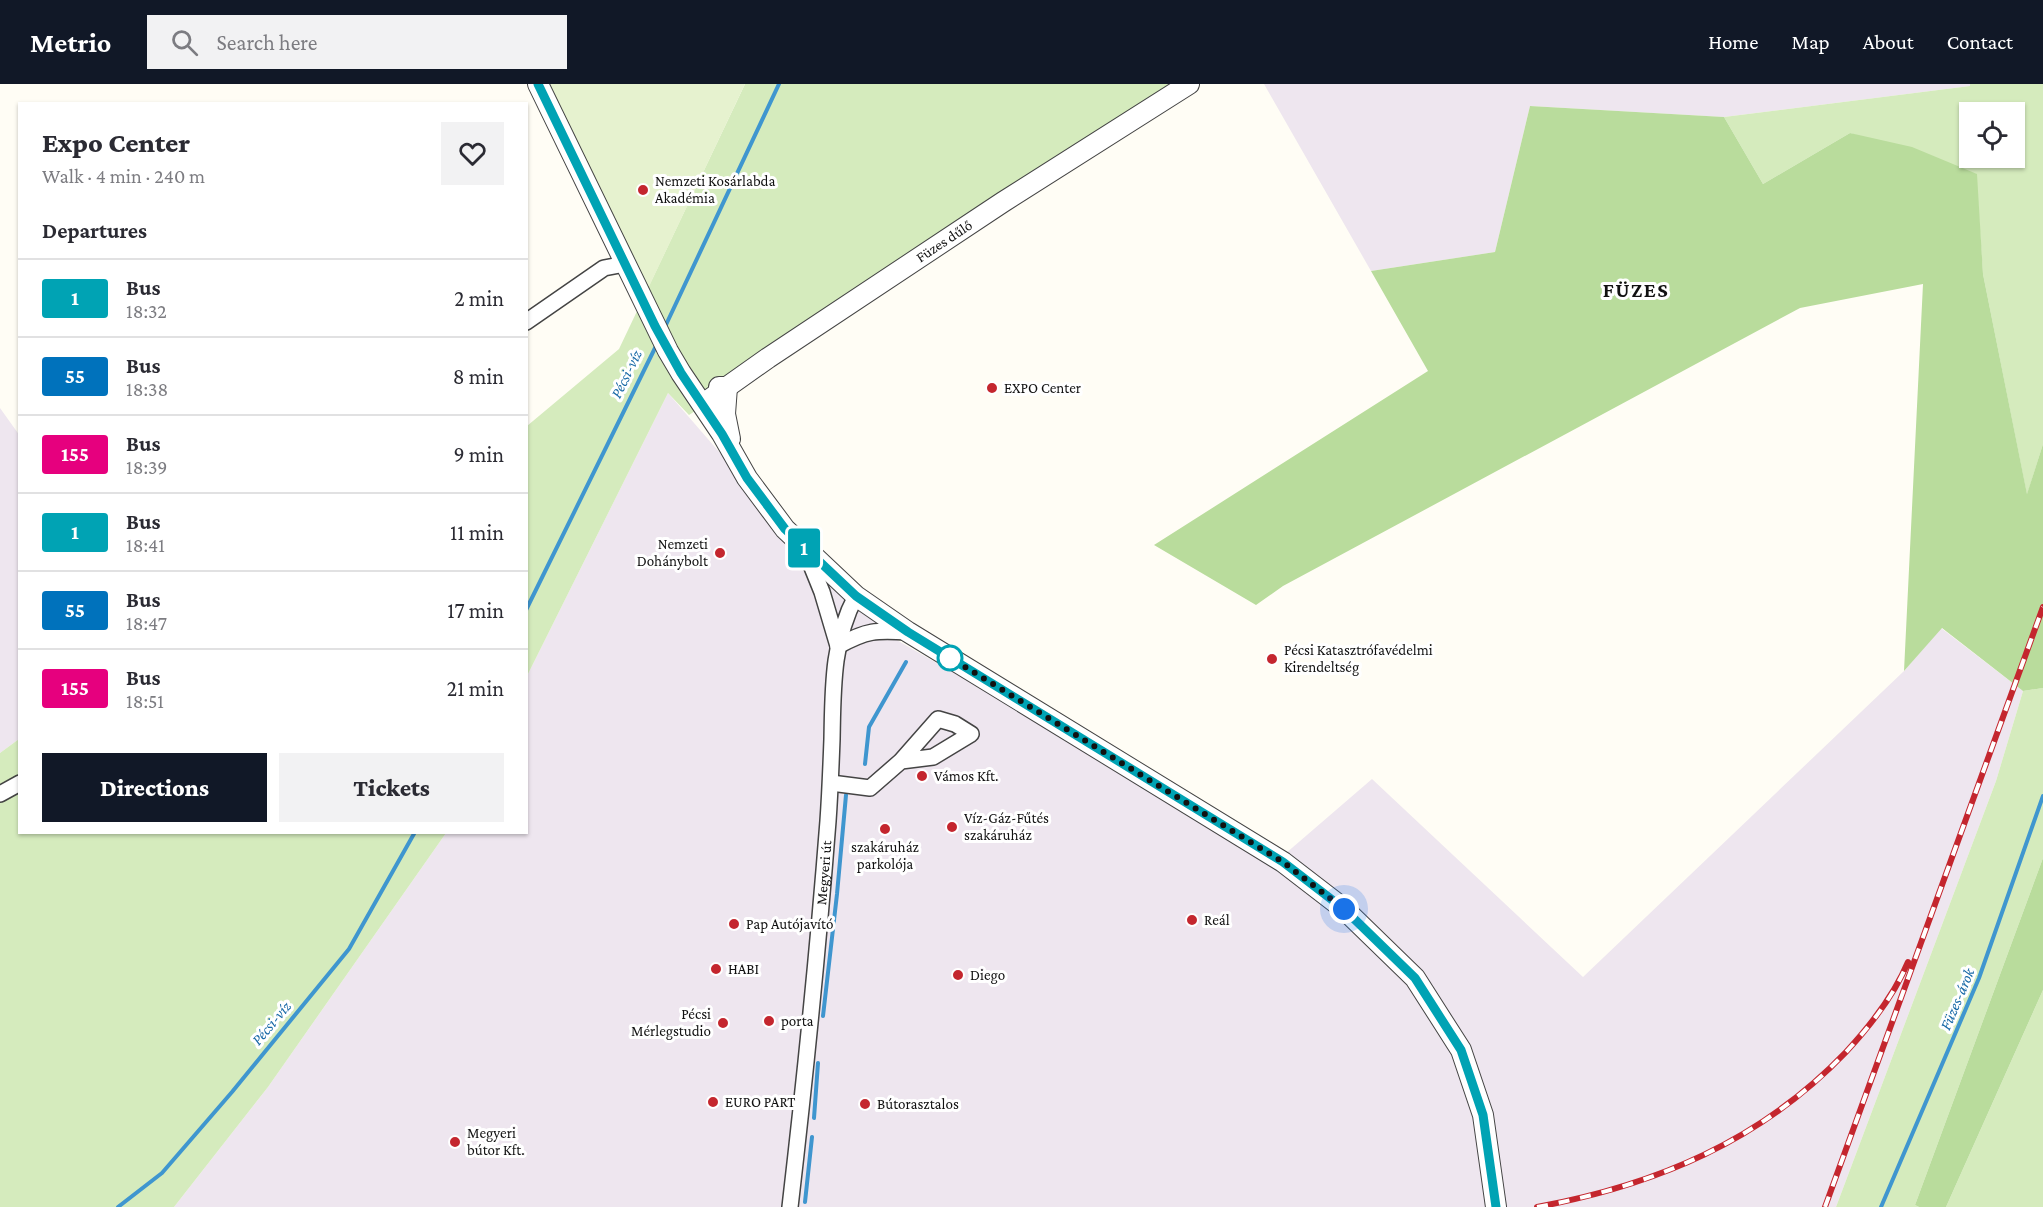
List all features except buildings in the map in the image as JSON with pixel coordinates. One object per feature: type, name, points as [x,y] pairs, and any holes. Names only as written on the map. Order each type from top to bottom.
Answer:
[{"type":"street","name":"Megyeri út","points":[[538,84],[655,326],[681,373],[703,404],[747,478],[785,529],[856,596],[848,611],[835,663],[831,783],[812,1013],[790,1207]]},
{"type":"street","name":"Füzes dűlő","points":[[703,404],[994,208],[1190,84]]},
{"type":"street","points":[[528,321],[604,268],[625,264]]},
{"type":"street","points":[[681,373],[695,382],[727,387],[725,414],[734,455]]},
{"type":"street","name":"Megyeri út","points":[[804,547],[822,592],[838,646]]},
{"type":"street","points":[[856,596],[908,632],[1283,862],[1344,909],[1415,978],[1461,1050],[1483,1115],[1496,1204]]},
{"type":"street","points":[[838,646],[868,632],[879,630],[908,632]]},
{"type":"street","points":[[831,783],[870,788],[901,761]]},
{"type":"street","points":[[0,794],[18,784]]},
{"type":"shaded area","points":[[1264,84],[1970,84],[1970,86],[1724,117],[1530,106],[1495,252],[1371,271]]},
{"type":"shaded area","points":[[668,393],[740,476],[795,526],[895,639],[1278,860],[1372,779],[1583,977],[1904,671],[1941,628],[2023,691],[1996,781],[1836,1207],[174,1207],[268,1087],[445,834],[528,834],[528,674]]},
{"type":"shaded area","points":[[0,408],[18,433],[18,740],[0,753]]},
{"type":"green space","name":"Nemzeti Kosárlabda Akadémia","points":[[538,84],[745,84],[645,295]]},
{"type":"green space","points":[[745,84],[1168,84],[1173,95],[689,415],[668,393],[528,674],[528,425],[619,349]]},
{"type":"green space","points":[[1970,84],[2043,84],[2043,444],[2027,495],[1983,274],[1976,174],[1850,133],[1763,184],[1724,117],[1970,86]]},
{"type":"green space","points":[[1530,106],[1724,117],[1763,184],[1850,133],[1912,147],[1977,174],[1983,274],[2027,494],[2043,444],[2043,688],[2023,691],[1942,628],[1904,671],[1923,284],[1800,308],[1283,586],[1256,605],[1154,545],[1428,371],[1371,271],[1495,252]]},
{"type":"green space","points":[[2043,688],[2043,858],[1915,1205],[1919,1207],[1836,1207],[1996,781],[2023,691]]},
{"type":"green space","points":[[18,740],[18,834],[445,834],[268,1087],[174,1207],[0,1207],[0,753]]},
{"type":"green space","points":[[2043,858],[2043,990],[1946,1207],[1919,1207],[1915,1205]]},
{"type":"green space","points":[[2043,990],[2043,1207],[1946,1207]]},
{"type":"waterway","name":"Pécsi-víz","points":[[664,329],[779,84]]},
{"type":"waterway","name":"Pécsi-víz","points":[[528,606],[657,344]]},
{"type":"waterway","points":[[865,764],[869,727],[906,662]]},
{"type":"waterway","points":[[823,1016],[846,795]]},
{"type":"waterway","name":"Füzes-árok","points":[[1881,1207],[1979,978],[2043,796]]},
{"type":"waterway","name":"Pécsi-víz","points":[[118,1207],[162,1173],[232,1092],[349,949],[414,834]]},
{"type":"waterway","points":[[814,1118],[818,1063]]},
{"type":"waterway","points":[[805,1202],[812,1137]]},
{"type":"railway","points":[[1825,1207],[2043,607]]},
{"type":"railway","points":[[1537,1207],[1581,1198],[1665,1172],[1704,1155],[1779,1111],[1813,1083],[1855,1042],[1889,999],[1908,962]]},
{"type":"bus line","name":"1","points":[[538,84],[655,326],[681,373],[722,434],[747,478],[785,529],[856,596],[908,632],[1283,862],[1344,909],[1415,978],[1461,1050],[1483,1115],[1496,1207]]},
{"type":"place","name":"Nemzeti Kosárlabda Akadémia","points":[[643,190]]},
{"type":"place","name":"EXPO Center","points":[[992,388]]},
{"type":"place","name":"Nemzeti Dohánybolt","points":[[720,553]]},
{"type":"place","name":"Pécsi Katasztrófavédelmi Kirendeltség","points":[[1272,659]]},
{"type":"place","name":"Vámos Kft.","points":[[922,776]]},
{"type":"place","name":"Víz-Gáz-Fűtés szakáruház","points":[[952,827]]},
{"type":"place","name":"szakáruház parkolója","points":[[885,829]]},
{"type":"place","name":"Reál","points":[[1192,920]]},
{"type":"place","name":"Pap Autójavító","points":[[734,924]]},
{"type":"place","name":"HABI","points":[[716,969]]},
{"type":"place","name":"Diego","points":[[958,975]]},
{"type":"place","name":"porta","points":[[769,1021]]},
{"type":"place","name":"Pécsi Mérlegstudio","points":[[723,1023]]},
{"type":"place","name":"EURO PART","points":[[713,1102]]},
{"type":"place","name":"Bútorasztalos","points":[[865,1104]]},
{"type":"place","name":"Megyeri bútor Kft.","points":[[455,1142]]},
{"type":"district","name":"FÜZES","points":[[1636,290]]},
{"type":"route","points":[[950,658],[944,654],[1283,862],[1344,909]]}]
